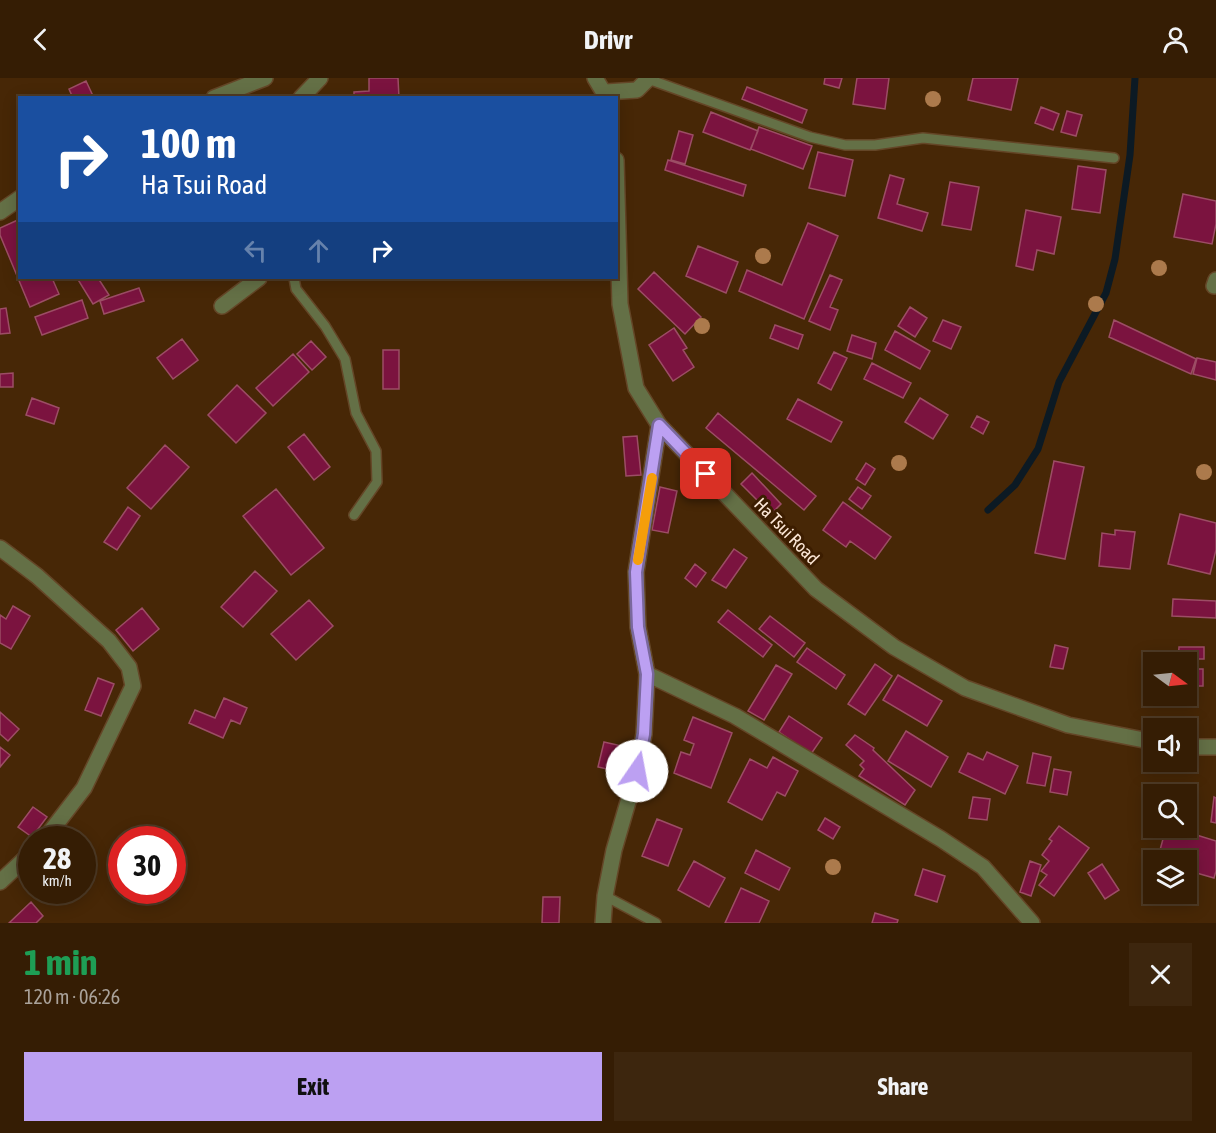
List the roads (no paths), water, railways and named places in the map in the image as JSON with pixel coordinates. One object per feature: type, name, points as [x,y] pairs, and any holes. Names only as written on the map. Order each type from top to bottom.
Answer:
[{"type":"street","points":[[219,96],[265,78]]},
{"type":"street","points":[[303,96],[320,78]]},
{"type":"street","points":[[595,78],[606,95],[637,90],[649,79]]},
{"type":"street","points":[[0,212],[18,199]]},
{"type":"street","name":"Ha Tsui Road","points":[[618,232],[620,304],[636,388],[659,425],[816,589],[894,646],[965,688],[1068,725],[1143,740]]},
{"type":"street","points":[[222,306],[258,279]]},
{"type":"street","points":[[603,923],[605,896],[614,850],[637,771],[644,734],[647,674],[638,627],[636,572],[659,425]]},
{"type":"street","points":[[0,548],[37,576],[109,641],[129,667],[133,686],[84,788],[55,826]]},
{"type":"street","points":[[647,674],[735,716],[983,867],[1032,923]]},
{"type":"street","points":[[1197,747],[1216,747]]},
{"type":"street","points":[[0,882],[18,865]]},
{"type":"lane","points":[[649,79],[810,137],[845,145],[875,145],[923,138],[1114,158]]},
{"type":"lane","points":[[294,279],[296,289],[325,326],[345,359],[356,413],[376,451],[377,482],[354,514]]},
{"type":"lane","points":[[605,896],[656,923]]},
{"type":"waterway","points":[[988,510],[1015,485],[1038,449],[1059,382],[1106,293],[1115,259],[1130,155],[1135,78]]}]
